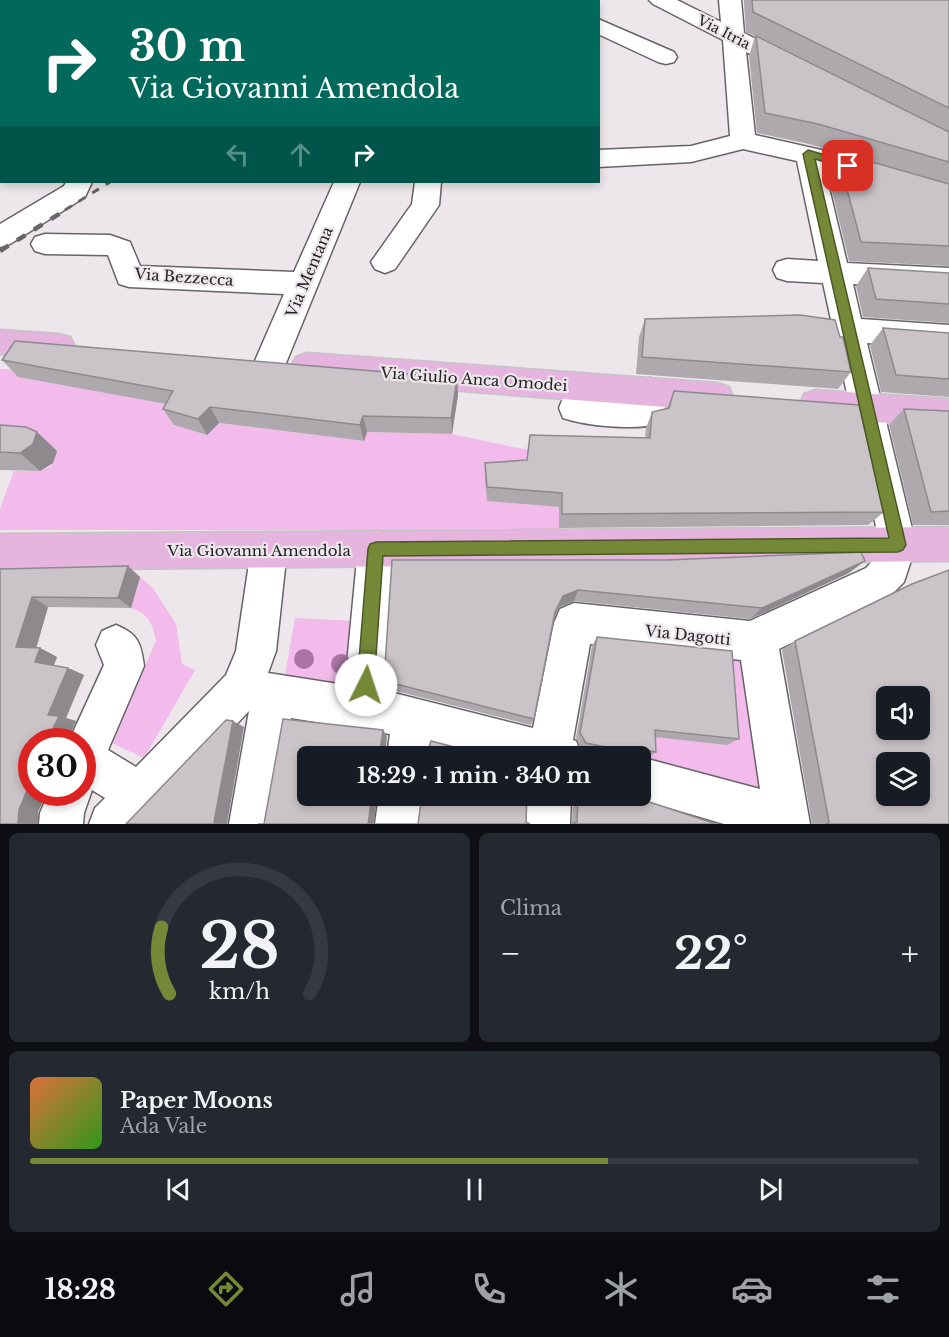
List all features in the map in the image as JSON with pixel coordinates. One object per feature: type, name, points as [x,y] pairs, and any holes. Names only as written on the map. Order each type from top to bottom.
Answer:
[{"type":"main road","points":[[0,342],[85,348]]},
{"type":"main road","name":"Via Giulio Anca Omodei","points":[[236,361],[741,398]]},
{"type":"main road","points":[[787,402],[949,413]]},
{"type":"main road","name":"Via Giovanni Amendola","points":[[0,552],[949,544]]},
{"type":"street","name":"Via Itria","points":[[660,0],[810,75]]},
{"type":"street","points":[[730,0],[743,141]]},
{"type":"street","points":[[600,25],[666,57]]},
{"type":"street","points":[[600,159],[691,154],[743,141],[808,154],[851,167]]},
{"type":"street","points":[[808,154],[898,545]]},
{"type":"street","points":[[0,237],[76,190],[79,183]]},
{"type":"street","name":"Via Mentana","points":[[270,363],[347,183]]},
{"type":"street","points":[[385,262],[424,205],[428,183]]},
{"type":"street","name":"Via Bezzecca","points":[[45,244],[110,245],[120,249],[129,276],[304,284]]},
{"type":"street","points":[[787,270],[949,279]]},
{"type":"street","points":[[849,330],[949,337]]},
{"type":"street","points":[[575,408],[648,413],[650,392]]},
{"type":"street","name":"Via Dagotti","points":[[555,746],[574,623],[752,641],[879,581],[891,569],[898,545]]},
{"type":"street","points":[[364,708],[376,549]]},
{"type":"street","points":[[251,824],[258,691],[256,651],[269,550]]},
{"type":"street","points":[[651,781],[781,819],[757,638]]},
{"type":"street","points":[[96,731],[124,666],[122,651],[116,645]]},
{"type":"street","points":[[96,785],[125,810],[214,720],[258,691],[364,708],[411,737],[482,746]]},
{"type":"street","points":[[61,824],[65,806]]},
{"type":"street","points":[[397,824],[400,806]]},
{"type":"street","points":[[548,824],[549,806]]},
{"type":"shaded area","points":[[0,369],[23,370],[19,377],[183,407],[174,425],[207,435],[219,423],[363,441],[367,432],[452,434],[528,450],[525,475],[487,501],[559,507],[559,530],[0,530],[0,509],[14,471],[35,471],[47,468],[52,464],[55,452],[0,442]]},
{"type":"shaded area","points":[[140,577],[153,588],[176,624],[182,664],[195,670],[144,758],[110,742],[156,641],[146,616],[131,608]]},
{"type":"shaded area","points":[[295,618],[356,621],[348,683],[284,681]]},
{"type":"shaded area","points":[[720,651],[753,651],[768,791],[651,763],[651,746],[647,746],[647,736]]},
{"type":"building","points":[[752,0],[949,0],[949,108],[753,12]]},
{"type":"building","points":[[756,36],[949,132],[949,162],[818,124],[765,113]]},
{"type":"building","points":[[837,152],[949,184],[949,246],[861,242]]},
{"type":"building","points":[[868,268],[949,273],[949,304],[876,299]]},
{"type":"building","points":[[800,315],[835,320],[840,337],[843,337],[851,372],[642,357],[645,319]]},
{"type":"building","points":[[883,328],[949,333],[949,379],[896,375]]},
{"type":"building","points":[[15,341],[457,378],[451,418],[363,416],[360,425],[210,407],[198,419],[163,409],[173,391],[2,360]]},
{"type":"building","points":[[674,391],[859,405],[884,512],[562,514],[562,493],[487,487],[485,463],[527,460],[530,435],[650,438],[652,412],[669,408]]},
{"type":"building","points":[[904,409],[949,411],[949,511],[931,512]]},
{"type":"building","points":[[0,425],[26,427],[37,432],[33,444],[20,453],[0,452]]},
{"type":"building","points":[[861,552],[865,561],[762,608],[578,590],[563,596],[555,612],[534,719],[384,681],[392,560],[667,560]]},
{"type":"building","points":[[128,566],[118,598],[32,597],[16,647],[40,648],[35,662],[68,668],[48,715],[59,716],[53,728],[18,728],[18,806],[21,806],[18,824],[0,824],[0,569]]},
{"type":"building","points":[[949,570],[949,824],[826,824],[829,822],[795,641],[912,584]]},
{"type":"building","points":[[597,637],[732,651],[739,739],[655,730],[656,752],[651,751],[651,746],[601,746],[586,743],[580,733]]},
{"type":"building","points":[[283,719],[383,730],[381,746],[297,746],[297,806],[370,806],[368,824],[264,824]]},
{"type":"building","points":[[226,720],[233,721],[214,822],[216,824],[126,824]]},
{"type":"building","points":[[431,741],[450,746],[429,746]]},
{"type":"building","points":[[651,803],[716,824],[571,824],[577,822],[578,806],[651,806]]},
{"type":"building","points":[[420,806],[527,806],[526,822],[530,824],[418,824]]},
{"type":"railway","points":[[65,210],[108,183]]},
{"type":"railway","points":[[0,251],[67,209]]},
{"type":"route","points":[[366,685],[376,549],[898,545],[808,154],[848,166]]}]
